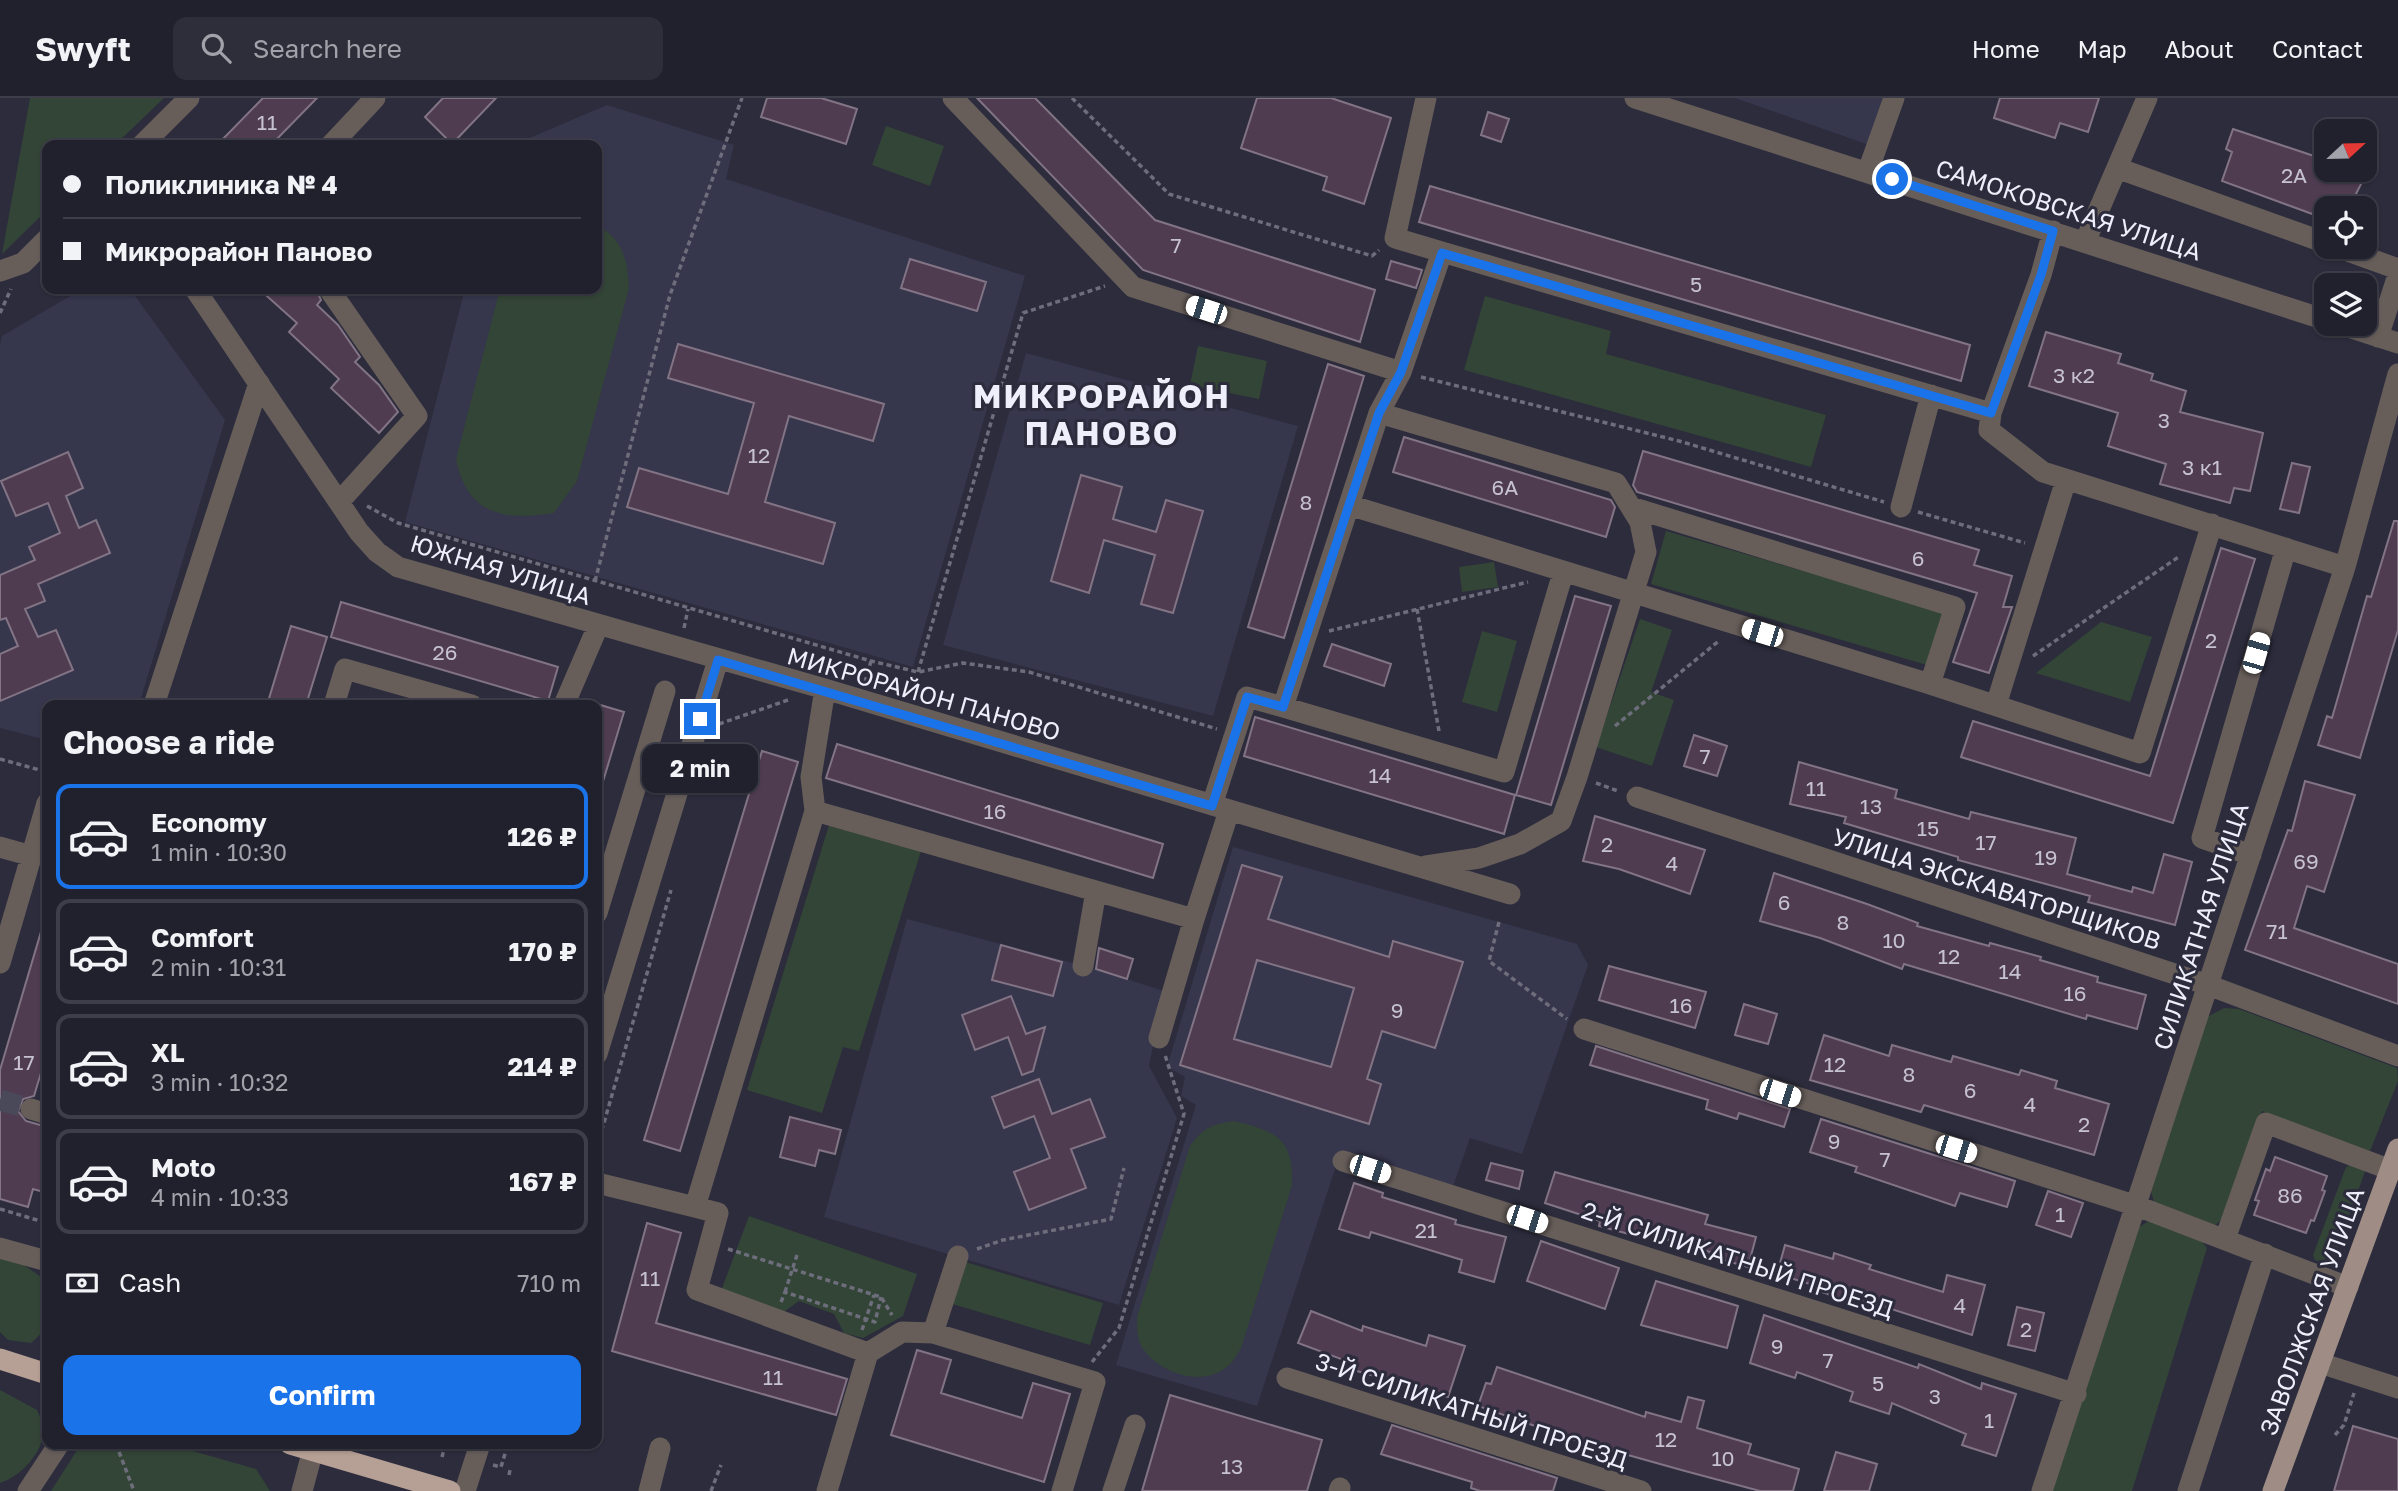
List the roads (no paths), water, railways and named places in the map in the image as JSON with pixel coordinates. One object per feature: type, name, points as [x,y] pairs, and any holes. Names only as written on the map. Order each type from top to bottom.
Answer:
[{"type":"highway","points":[[0,1359],[42,1372]]},
{"type":"highway","points":[[309,1449],[450,1491]]},
{"type":"main road","name":"ЗАВОЛЖСКАЯ УЛИЦА","points":[[2273,1491],[2398,1149]]},
{"type":"street","points":[[147,140],[189,98]]},
{"type":"street","points":[[336,140],[375,98]]},
{"type":"street","points":[[953,98],[1133,286],[1401,372]]},
{"type":"street","points":[[1426,98],[1395,237],[1991,413]]},
{"type":"street","name":"САМОКОВСКАЯ УЛИЦА","points":[[1635,98],[2314,316]]},
{"type":"street","points":[[1868,171],[1894,98]]},
{"type":"street","points":[[2085,242],[2146,98]]},
{"type":"street","points":[[2117,168],[2314,239]]},
{"type":"street","points":[[2053,231],[2041,275],[1991,413],[1989,430],[2043,472],[2210,530],[2286,548],[2345,567]]},
{"type":"street","points":[[0,271],[23,263],[42,244]]},
{"type":"street","points":[[1283,707],[1379,413],[1401,372],[1442,253]]},
{"type":"street","points":[[2370,259],[2398,269]]},
{"type":"street","points":[[2388,340],[2398,275]]},
{"type":"street","name":"ЮЖНАЯ УЛИЦА","points":[[202,294],[259,383],[342,498],[368,542],[398,567],[718,660]]},
{"type":"street","points":[[332,294],[416,416],[342,498]]},
{"type":"street","name":"СИЛИКАТНАЯ УЛИЦА","points":[[2042,1491],[2345,567],[2398,374]]},
{"type":"street","points":[[156,700],[259,383]]},
{"type":"street","points":[[1901,507],[1931,396]]},
{"type":"street","points":[[1379,413],[1616,483],[1640,522],[1646,552],[1577,777],[1560,821],[1530,838],[1479,858],[1417,867]]},
{"type":"street","points":[[1996,705],[2066,480]]},
{"type":"street","points":[[1349,505],[1930,684],[2140,753],[2210,530]]},
{"type":"street","points":[[1630,507],[1955,607],[1930,684]]},
{"type":"street","points":[[2251,855],[2202,838],[2286,548]]},
{"type":"street","points":[[1159,1038],[1194,919],[1235,734],[1247,697],[1504,772],[1563,573]]},
{"type":"street","points":[[566,700],[598,626]]},
{"type":"street","points":[[602,1037],[718,660]]},
{"type":"street","name":"МИКРОРАЙОН ПАНОВО","points":[[718,660],[825,689],[1510,894]]},
{"type":"street","points":[[336,700],[345,669],[454,700]]},
{"type":"street","points":[[695,1207],[815,811],[811,777],[825,689]]},
{"type":"street","points":[[602,897],[665,691]]},
{"type":"street","name":"УЛИЦА ЭКСКАВАТОРЩИКОВ","points":[[1637,797],[2208,985],[2398,1056]]},
{"type":"street","points":[[815,811],[1194,919]]},
{"type":"street","points":[[0,963],[42,821]]},
{"type":"street","points":[[0,847],[32,856]]},
{"type":"street","points":[[1083,966],[1096,891]]},
{"type":"street","points":[[602,1002],[608,1017]]},
{"type":"street","points":[[1584,1029],[2137,1206],[2348,1287]]},
{"type":"street","points":[[2225,1239],[2266,1123],[2390,1170]]},
{"type":"street","name":"2-Й СИЛИКАТНЫЙ ПРОЕЗД","points":[[1343,1161],[2076,1394]]},
{"type":"street","points":[[602,1184],[718,1213],[696,1290],[862,1351],[902,1332],[933,1333],[1095,1382],[1062,1491]]},
{"type":"street","points":[[0,1248],[42,1260]]},
{"type":"street","points":[[2188,1491],[2265,1254]]},
{"type":"street","points":[[933,1333],[958,1256]]},
{"type":"street","points":[[827,1491],[862,1351]]},
{"type":"street","points":[[2320,1363],[2398,1388]]},
{"type":"street","name":"3-Й СИЛИКАТНЫЙ ПРОЕЗД","points":[[1287,1378],[1641,1491]]},
{"type":"street","points":[[1113,1491],[1135,1425]]},
{"type":"street","points":[[649,1491],[660,1448]]},
{"type":"street","points":[[28,1491],[56,1449]]},
{"type":"street","points":[[466,1491],[479,1449]]},
{"type":"street","points":[[302,1491],[313,1450]]},
{"type":"tunnel","points":[[0,1100],[31,1109]]},
{"type":"district","name":"МИКРОРАЙОН ПАНОВО","points":[[1102,414]]}]
